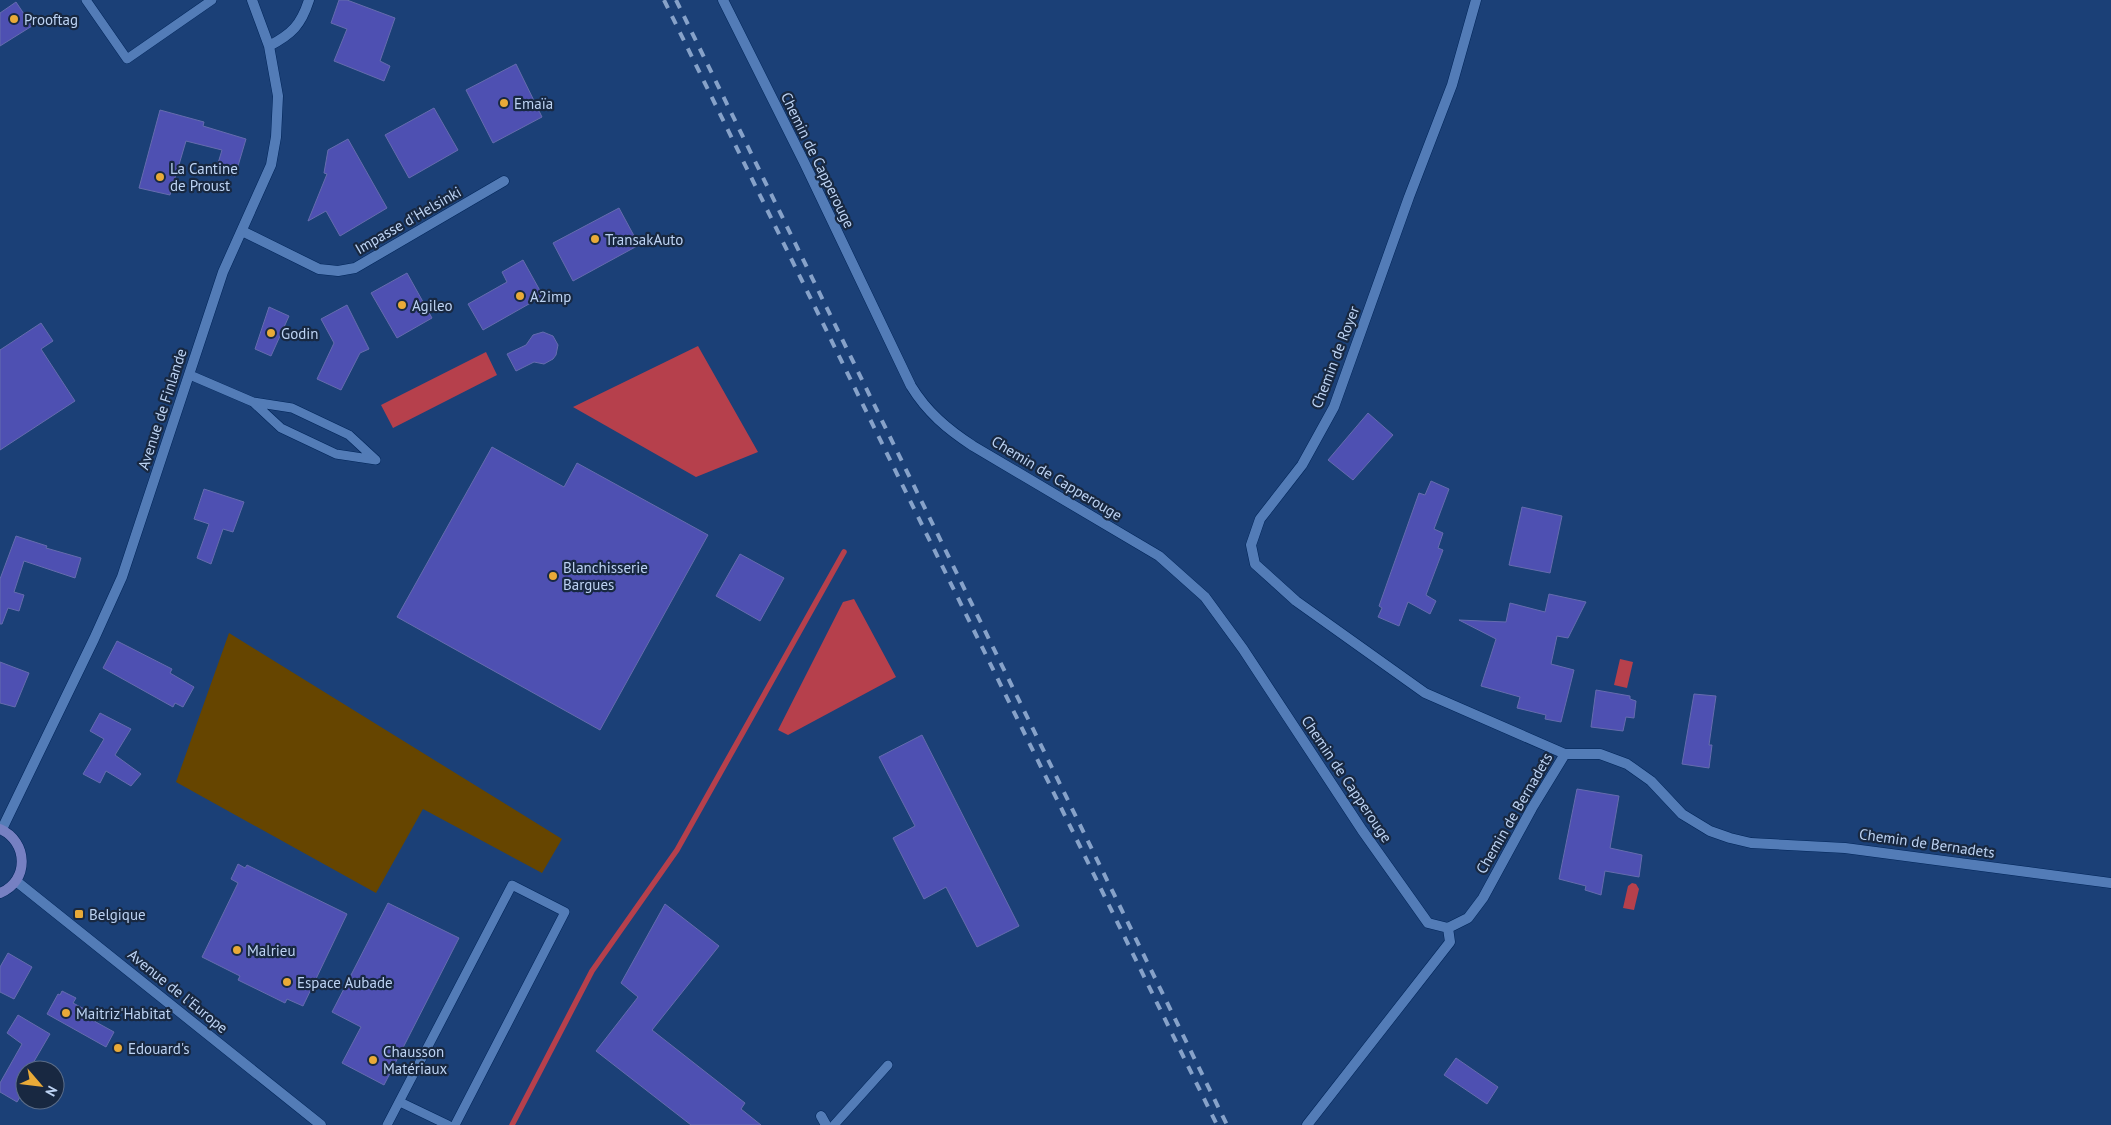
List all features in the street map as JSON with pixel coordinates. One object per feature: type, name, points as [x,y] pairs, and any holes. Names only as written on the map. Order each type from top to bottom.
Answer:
[{"type":"street","name":"Avenue de Finlande","points":[[1,829],[94,639],[122,577],[223,272],[271,165],[276,137],[278,96],[268,46],[252,0]]},
{"type":"street","points":[[268,46],[288,36],[304,16],[309,0]]},
{"type":"street","name":"Chemin de Capperouge","points":[[723,0],[804,162],[911,386],[922,403],[934,417],[956,435],[1159,556],[1206,597],[1243,649],[1362,830],[1428,923],[1448,928]]},
{"type":"street","name":"Chemin de Royer","points":[[1476,0],[1452,85],[1409,197],[1334,408],[1302,465],[1260,519],[1251,545],[1255,564],[1296,601],[1426,693],[1564,754]]},
{"type":"street","name":"Impasse d'Helsinki","points":[[242,231],[318,269],[338,271],[355,268],[504,181]]},
{"type":"street","name":"Chemin de Bernadets","points":[[1448,928],[1468,918],[1483,898],[1564,754],[1600,754],[1627,764],[1651,781],[1682,814],[1710,831],[1737,840],[1752,843],[1845,848],[2111,883]]},
{"type":"street","points":[[0,893],[16,881],[21,872],[22,852],[11,835],[1,829]]},
{"type":"street","name":"Avenue de l'Europe","points":[[16,881],[321,1125]]},
{"type":"street","points":[[1307,1125],[1450,942],[1448,928]]},
{"type":"lane","points":[[86,0],[127,59],[212,0]]},
{"type":"lane","points":[[190,375],[253,402],[292,408],[349,435],[376,460],[336,454],[281,428],[253,402]]},
{"type":"lane","points":[[387,1125],[512,885],[565,912],[455,1125]]},
{"type":"lane","points":[[834,1125],[888,1065]]},
{"type":"lane","points":[[400,1102],[448,1125]]},
{"type":"shaded area","points":[[698,346],[758,452],[696,477],[573,407]]},
{"type":"shaded area","points":[[486,352],[497,375],[393,428],[381,405]]},
{"type":"shaded area","points":[[854,599],[896,677],[788,735],[778,730],[843,602]]},
{"type":"shaded area","points":[[229,633],[562,839],[542,873],[423,809],[376,893],[176,782]]},
{"type":"shaded area","points":[[1620,659],[1633,662],[1627,688],[1614,685]]},
{"type":"shaded area","points":[[1632,883],[1636,884],[1639,889],[1634,910],[1623,908],[1628,886]]},
{"type":"building","points":[[339,0],[347,0],[395,18],[380,61],[390,66],[384,81],[334,61],[347,29],[331,23]]},
{"type":"building","name":"Prooftag","points":[[16,2],[32,26],[0,46],[0,13]]},
{"type":"building","name":"Emaïa","points":[[516,64],[542,117],[493,143],[466,90]]},
{"type":"building","points":[[434,108],[458,150],[409,178],[385,135]]},
{"type":"building","points":[[160,110],[204,122],[203,126],[246,139],[235,176],[216,170],[222,150],[186,141],[170,195],[139,188]]},
{"type":"building","points":[[348,139],[387,208],[340,236],[326,211],[308,221],[327,174],[324,173],[328,150]]},
{"type":"building","points":[[619,208],[639,245],[573,281],[553,243]]},
{"type":"building","name":"A2imp","points":[[523,260],[543,296],[483,330],[468,304],[507,282],[502,272]]},
{"type":"building","name":"Agileo","points":[[407,273],[432,318],[397,338],[371,293]]},
{"type":"building","points":[[347,305],[369,349],[360,353],[341,390],[317,379],[334,343],[321,319]]},
{"type":"building","name":"Godin","points":[[269,307],[289,316],[271,356],[255,349]]},
{"type":"building","points":[[41,323],[53,341],[41,349],[75,401],[0,450],[0,350]]},
{"type":"building","points":[[543,332],[553,336],[558,345],[556,355],[544,364],[534,362],[516,371],[507,354],[526,345],[533,335]]},
{"type":"building","points":[[1368,413],[1393,435],[1353,480],[1328,460]]},
{"type":"building","name":"Blanchisserie Bargues","points":[[492,447],[564,487],[577,463],[708,535],[600,730],[397,617]]},
{"type":"building","points":[[1431,481],[1449,489],[1434,529],[1443,533],[1438,548],[1443,550],[1426,595],[1436,601],[1430,614],[1408,602],[1399,626],[1378,617],[1382,608],[1379,606],[1419,493],[1425,495]]},
{"type":"building","points":[[204,489],[244,502],[233,532],[223,529],[211,564],[197,558],[209,524],[194,519]]},
{"type":"building","points":[[1522,507],[1562,516],[1550,573],[1509,565]]},
{"type":"building","points":[[16,536],[47,546],[46,548],[81,558],[75,578],[24,561],[14,592],[24,595],[19,611],[8,608],[2,624],[0,624],[0,579]]},
{"type":"building","points":[[740,554],[784,578],[760,621],[716,596]]},
{"type":"building","points":[[1549,594],[1586,602],[1568,638],[1557,636],[1551,664],[1574,670],[1561,722],[1545,719],[1546,715],[1517,708],[1520,697],[1481,686],[1496,639],[1459,620],[1506,622],[1510,603],[1545,612]]},
{"type":"building","points":[[117,641],[172,669],[170,673],[194,687],[183,707],[175,703],[173,707],[103,668]]},
{"type":"building","points":[[0,662],[29,673],[15,707],[0,703]]},
{"type":"building","points":[[1596,690],[1630,696],[1630,699],[1636,701],[1634,718],[1626,717],[1623,731],[1591,727]]},
{"type":"building","points":[[1694,694],[1716,696],[1709,745],[1712,745],[1709,768],[1682,764]]},
{"type":"building","points":[[100,713],[131,729],[115,755],[141,774],[131,786],[106,771],[100,783],[83,774],[104,739],[90,731]]},
{"type":"building","points":[[922,735],[1019,926],[977,947],[946,887],[924,899],[893,838],[915,826],[879,757]]},
{"type":"building","points":[[1577,789],[1619,796],[1610,848],[1642,855],[1639,877],[1605,871],[1601,895],[1585,890],[1586,886],[1559,879]]},
{"type":"building","points":[[238,864],[245,868],[247,865],[347,914],[303,1006],[287,999],[285,1003],[238,980],[240,976],[202,957],[238,883],[231,879]]},
{"type":"building","points":[[388,903],[459,938],[384,1085],[342,1063],[361,1027],[332,1012]]},
{"type":"building","points":[[665,904],[719,946],[652,1030],[745,1103],[741,1109],[761,1125],[691,1125],[596,1051],[638,997],[621,983]]},
{"type":"building","points":[[8,953],[32,967],[14,999],[0,992],[0,967]]},
{"type":"building","points":[[62,991],[76,998],[73,1003],[88,1011],[85,1016],[114,1032],[106,1047],[47,1014],[58,994],[60,995]]},
{"type":"building","points":[[18,1015],[50,1034],[35,1060],[15,1060],[15,1101],[0,1092],[0,1083],[22,1044],[7,1033]]},
{"type":"building","points":[[1456,1058],[1498,1087],[1487,1104],[1444,1075]]},
{"type":"waterway","points":[[512,1125],[592,971],[677,850],[844,552]]},
{"type":"railway","points":[[664,0],[1217,1125]]},
{"type":"railway","points":[[676,0],[1227,1125]]},
{"type":"place","name":"Prooftag","points":[[14,19]]},
{"type":"place","name":"Emaïa","points":[[504,103]]},
{"type":"place","name":"La Cantine de Proust","points":[[160,177]]},
{"type":"place","name":"TransakAuto","points":[[595,239]]},
{"type":"place","name":"A2imp","points":[[520,296]]},
{"type":"place","name":"Agileo","points":[[402,305]]},
{"type":"place","name":"Godin","points":[[271,333]]},
{"type":"place","name":"Blanchisserie Bargues","points":[[553,576]]},
{"type":"place","name":"Belgique","points":[[79,914]]},
{"type":"place","name":"Malrieu","points":[[237,950]]},
{"type":"place","name":"Espace Aubade","points":[[287,982]]},
{"type":"place","name":"Maitriz'Habitat","points":[[66,1013]]},
{"type":"place","name":"Edouard's","points":[[118,1048]]},
{"type":"place","name":"Chausson Matériaux","points":[[373,1060]]}]
